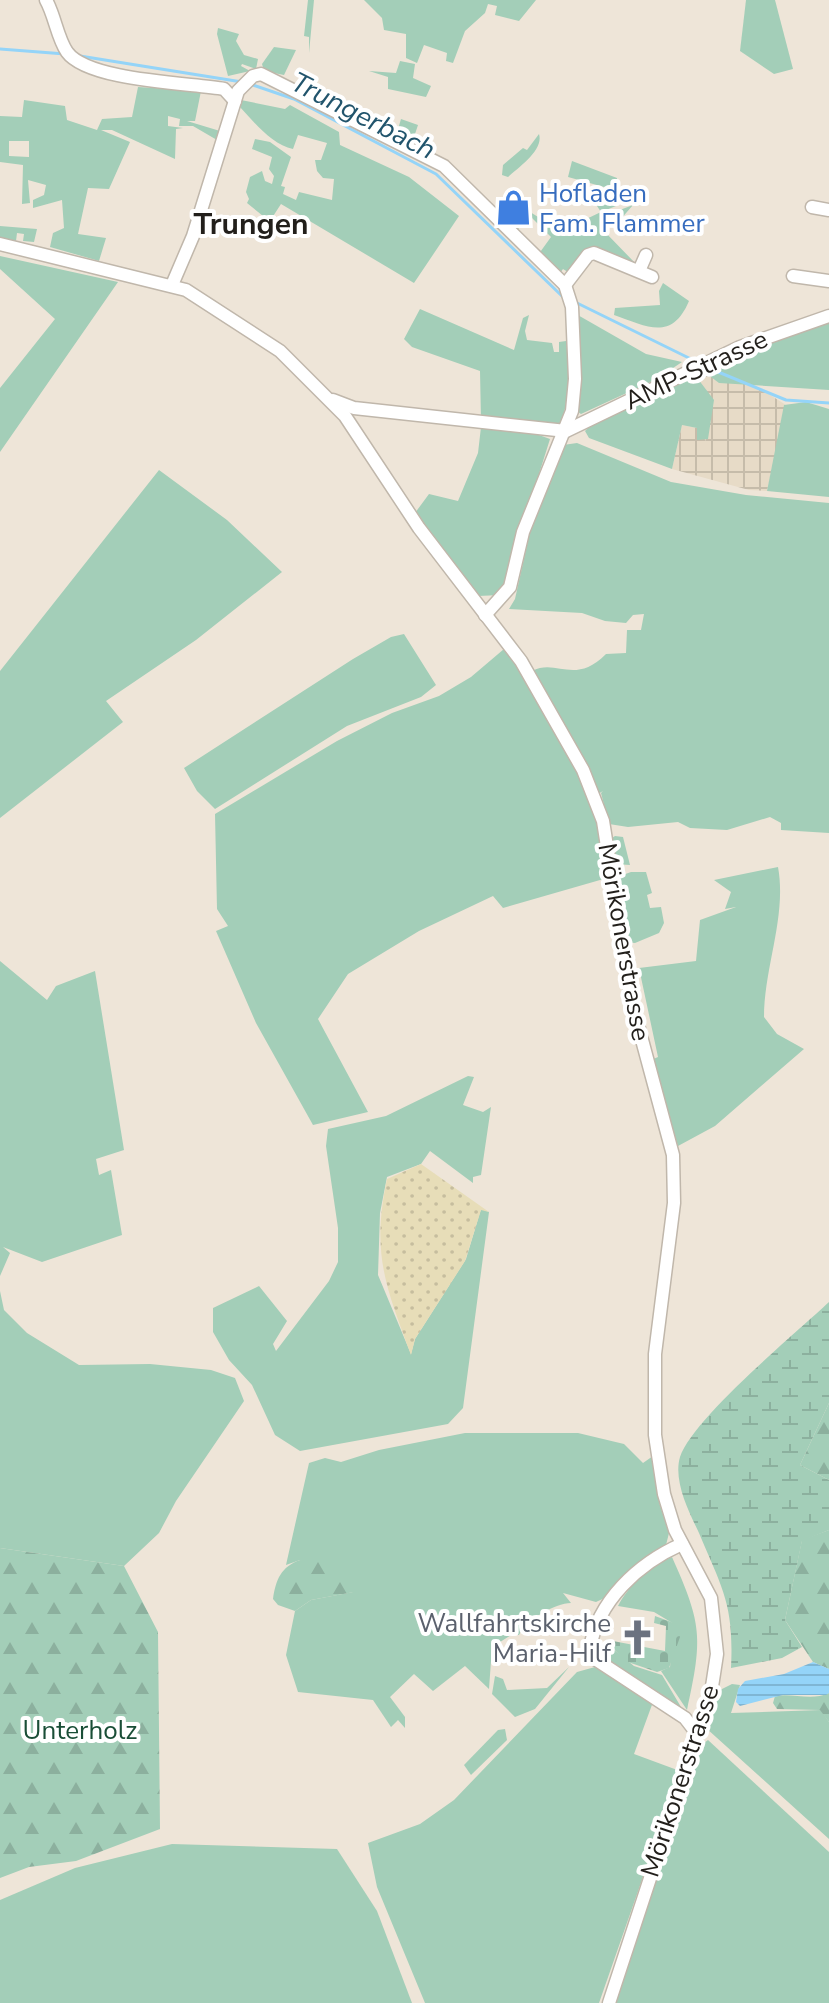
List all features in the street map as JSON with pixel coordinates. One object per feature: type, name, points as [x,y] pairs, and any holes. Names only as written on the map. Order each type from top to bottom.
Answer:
[{"type":"street","points":[[46,0],[63,43],[74,59],[146,81],[224,89],[237,96]]},
{"type":"street","points":[[172,285],[193,236],[237,96],[253,76],[275,78],[444,166],[567,288],[572,307],[575,379],[566,431],[556,443],[523,532],[510,587],[485,615]]},
{"type":"street","points":[[812,207],[829,210]]},
{"type":"street","name":"Mörikonerstrasse","points":[[0,244],[172,285],[198,295],[263,338],[330,398],[533,679],[583,770],[603,821],[631,999],[673,1155],[674,1203],[659,1316],[653,1398],[662,1485],[682,1544],[711,1598],[716,1627],[714,1680],[609,2003]]},
{"type":"street","points":[[567,288],[592,253],[652,277]]},
{"type":"street","points":[[639,271],[646,255]]},
{"type":"street","points":[[793,276],[829,281]]},
{"type":"street","name":"AMP-Strasse","points":[[566,431],[740,347],[829,316]]},
{"type":"street","points":[[330,398],[354,408],[566,431]]},
{"type":"street","points":[[682,1544],[643,1566],[620,1589],[602,1611],[590,1649],[595,1659],[685,1718],[695,1731]]},
{"type":"shaded area","points":[[707,366],[753,384],[786,405],[767,491],[749,490],[672,469],[682,425],[697,428],[706,441],[689,377]]},
{"type":"green space","points":[[308,0],[314,0],[309,53],[309,37],[304,36]]},
{"type":"green space","points":[[364,0],[536,0],[519,21],[495,15],[497,6],[488,4],[485,13],[465,31],[453,63],[446,61],[447,53],[424,45],[417,63],[406,58],[406,34],[384,30],[382,18]]},
{"type":"green space","points":[[746,0],[775,0],[793,69],[774,74],[740,51]]},
{"type":"green space","points":[[218,28],[239,34],[236,41],[244,55],[258,59],[256,69],[242,64],[250,71],[228,76]]},
{"type":"green space","points":[[274,47],[296,50],[284,75],[264,71],[262,64]]},
{"type":"green space","points":[[400,61],[415,64],[413,78],[431,86],[426,97],[388,89],[388,77],[369,71],[396,73]]},
{"type":"green space","points":[[138,87],[201,91],[195,121],[187,121],[220,131],[217,140],[193,126],[179,126],[180,119],[168,116],[168,126],[183,128],[176,129],[175,159],[112,130],[101,130],[130,142],[109,189],[88,188],[78,234],[106,238],[99,261],[50,247],[53,233],[64,228],[62,200],[33,208],[33,200],[44,195],[46,185],[28,180],[30,203],[22,204],[23,165],[0,162],[0,116],[22,117],[24,100],[65,106],[67,120],[97,130],[102,119],[132,117]],"holes":[[[9,141],[29,141],[29,157],[9,156]]]},
{"type":"green space","points":[[241,100],[285,109],[290,105],[339,132],[340,145],[409,177],[459,216],[414,283],[281,204],[268,224],[263,220],[263,216],[247,203],[246,192],[250,177],[262,171],[265,181],[272,184],[274,176],[269,169],[272,157],[252,149],[255,139],[270,142],[291,157],[281,186],[285,187],[283,194],[296,200],[299,192],[332,200],[334,179],[323,178],[317,171],[315,160],[321,160],[327,143],[298,135],[293,149],[285,147],[270,138],[240,107]]},
{"type":"green space","points":[[401,119],[418,125],[413,140],[408,142],[396,136]]},
{"type":"green space","points":[[539,134],[538,146],[530,158],[508,177],[502,175],[503,165],[523,148],[527,150]]},
{"type":"green space","points":[[572,161],[617,178],[616,206],[601,212],[597,206],[604,187],[568,177]]},
{"type":"green space","points":[[633,205],[620,220],[617,217],[604,231],[636,264],[601,250],[571,274],[563,269],[560,273],[538,255],[551,237],[531,217],[518,229],[512,225],[528,210],[546,221],[563,224],[601,212],[604,216]]},
{"type":"green space","points":[[0,226],[37,229],[34,242],[23,241],[24,234],[17,233],[16,241],[0,238]]},
{"type":"green space","points":[[0,256],[118,282],[0,452],[0,388],[55,319],[0,269]]},
{"type":"green space","points":[[663,283],[689,301],[675,322],[658,328],[614,315],[615,308],[660,305],[659,291]]},
{"type":"green space","points":[[420,309],[514,350],[523,318],[529,315],[525,331],[527,340],[552,343],[554,352],[559,352],[559,342],[566,341],[570,377],[563,421],[551,428],[481,421],[480,371],[412,347],[404,339]]},
{"type":"green space","points":[[576,314],[646,354],[682,362],[655,380],[581,414],[577,411]]},
{"type":"green space","points":[[829,323],[829,390],[719,383],[711,377],[707,366]]},
{"type":"green space","points":[[689,377],[698,379],[714,400],[708,439],[697,440],[697,428],[682,425],[672,469],[589,438],[585,431],[589,427]]},
{"type":"green space","points":[[806,402],[829,409],[829,497],[767,491],[784,405]]},
{"type":"green space","points":[[481,427],[528,431],[550,439],[501,595],[478,596],[415,513],[429,494],[458,501],[478,453]]},
{"type":"green space","points":[[577,443],[671,482],[746,495],[829,503],[829,833],[781,830],[781,823],[770,817],[727,830],[690,828],[678,822],[628,827],[609,824],[603,791],[598,794],[532,671],[550,667],[575,670],[595,663],[606,654],[626,653],[627,630],[641,630],[644,614],[633,615],[626,623],[605,621],[582,613],[509,609],[515,599],[531,527],[563,445]]},
{"type":"green space","points":[[159,470],[227,520],[282,572],[196,640],[106,701],[123,722],[0,818],[0,671]]},
{"type":"green space","points":[[404,634],[436,685],[421,697],[347,726],[215,809],[197,791],[184,768],[353,659],[391,637]]},
{"type":"green space","points":[[504,649],[545,709],[582,779],[600,830],[607,878],[503,908],[493,896],[419,931],[348,974],[318,1019],[368,1112],[313,1125],[256,1023],[216,931],[228,926],[217,909],[215,814],[337,741],[392,713],[439,696],[471,677]]},
{"type":"green space","points":[[623,837],[630,865],[615,864],[612,838]]},
{"type":"green space","points":[[778,867],[780,904],[764,1017],[777,1034],[804,1049],[715,1126],[678,1146],[651,1060],[658,1057],[639,968],[696,961],[700,920],[736,907],[725,909],[731,892],[714,880]]},
{"type":"green space","points":[[631,872],[646,872],[652,893],[647,895],[650,908],[661,907],[664,923],[659,933],[635,943],[625,942],[617,877]]},
{"type":"green space","points":[[0,961],[47,1000],[56,986],[95,971],[124,1150],[96,1159],[99,1175],[111,1170],[122,1235],[42,1262],[3,1247],[10,1253],[0,1276]]},
{"type":"green space","points":[[468,1076],[474,1077],[463,1105],[483,1112],[491,1107],[481,1175],[473,1177],[473,1183],[430,1151],[421,1164],[387,1177],[380,1213],[378,1275],[411,1354],[415,1339],[466,1259],[481,1209],[489,1212],[463,1408],[448,1424],[300,1451],[275,1435],[252,1385],[229,1360],[213,1332],[213,1308],[259,1286],[287,1321],[273,1344],[276,1351],[329,1281],[338,1262],[338,1228],[326,1146],[328,1129],[386,1116]]},
{"type":"green space","points":[[0,1291],[4,1310],[27,1333],[79,1365],[150,1364],[211,1370],[235,1378],[244,1401],[176,1501],[159,1533],[124,1566],[0,1548]]},
{"type":"green space","points":[[829,1302],[829,1403],[800,1465],[829,1480],[829,1530],[802,1541],[785,1620],[802,1647],[782,1658],[731,1668],[729,1613],[715,1569],[683,1496],[678,1466],[680,1457],[689,1440],[724,1399]]},
{"type":"green space","points":[[829,1403],[829,1480],[800,1465]]},
{"type":"green space","points":[[465,1433],[578,1433],[624,1444],[643,1463],[653,1456],[659,1502],[669,1533],[666,1545],[611,1595],[596,1602],[563,1593],[571,1603],[542,1613],[519,1635],[513,1634],[492,1647],[489,1689],[465,1666],[433,1691],[414,1674],[390,1697],[405,1717],[405,1728],[398,1720],[391,1727],[373,1700],[298,1692],[286,1655],[295,1611],[311,1600],[353,1592],[300,1560],[286,1565],[309,1463],[325,1458],[341,1462],[379,1450]]},
{"type":"green space","points":[[829,1530],[829,1669],[813,1662],[785,1620],[802,1540]]},
{"type":"green space","name":"Unterholz","points":[[0,1548],[124,1566],[158,1632],[160,1829],[76,1861],[29,1867],[0,1878]]},
{"type":"green space","points":[[672,1557],[689,1599],[697,1632],[696,1665],[687,1710],[661,1671],[670,1667],[674,1624],[654,1612],[618,1606],[641,1577]]},
{"type":"green space","points":[[300,1560],[320,1561],[354,1584],[354,1592],[311,1600],[295,1611],[278,1605],[273,1599],[278,1580],[288,1566]]},
{"type":"green space","points":[[655,1616],[674,1623],[680,1637],[669,1668],[657,1672],[625,1661],[611,1646],[613,1641],[665,1651],[666,1626],[654,1623]]},
{"type":"green space","points":[[608,1645],[634,1666],[662,1675],[684,1712],[600,1655],[602,1646]]},
{"type":"green space","points":[[569,1667],[535,1709],[515,1717],[492,1694],[495,1676],[503,1679],[507,1690],[547,1688]]},
{"type":"green space","points":[[595,1667],[653,1702],[634,1754],[680,1771],[599,2003],[425,2003],[377,1887],[368,1843],[420,1824],[454,1800],[577,1672]]},
{"type":"green space","points":[[732,1684],[740,1685],[731,1713],[821,1710],[829,1722],[829,1839],[706,1728],[718,1691]]},
{"type":"green space","points":[[829,1693],[829,1722],[820,1710],[777,1709],[773,1703],[775,1696]]},
{"type":"green space","points":[[505,1729],[507,1740],[471,1775],[464,1765],[498,1730]]},
{"type":"green space","points":[[708,1740],[829,1852],[829,2003],[616,2003],[699,1747]]},
{"type":"green space","points":[[172,1844],[337,1849],[377,1911],[412,2003],[0,2003],[0,1900],[75,1868]]},
{"type":"sand","points":[[421,1164],[489,1212],[481,1210],[465,1261],[415,1339],[411,1355],[388,1289],[380,1229],[387,1179]]},
{"type":"water","points":[[813,1662],[829,1669],[829,1693],[826,1695],[783,1695],[740,1706],[736,1702],[738,1689],[745,1681],[784,1674]]},
{"type":"waterway","name":"Trungerbach","points":[[0,49],[65,54]]},
{"type":"waterway","name":"Trungerbach","points":[[80,56],[242,82]]},
{"type":"waterway","name":"Trungerbach","points":[[250,84],[294,99],[436,174],[563,297]]},
{"type":"waterway","name":"Trungerbach","points":[[577,303],[695,361]]},
{"type":"waterway","name":"Trungerbach","points":[[711,369],[786,400],[829,403]]},
{"type":"place","name":"Hofladen Fam. Flammer","points":[[513,208]]},
{"type":"place","name":"Wallfahrtskirche Maria-Hilf","points":[[637,1638]]},
{"type":"district","name":"Trungen","points":[[251,224]]}]
